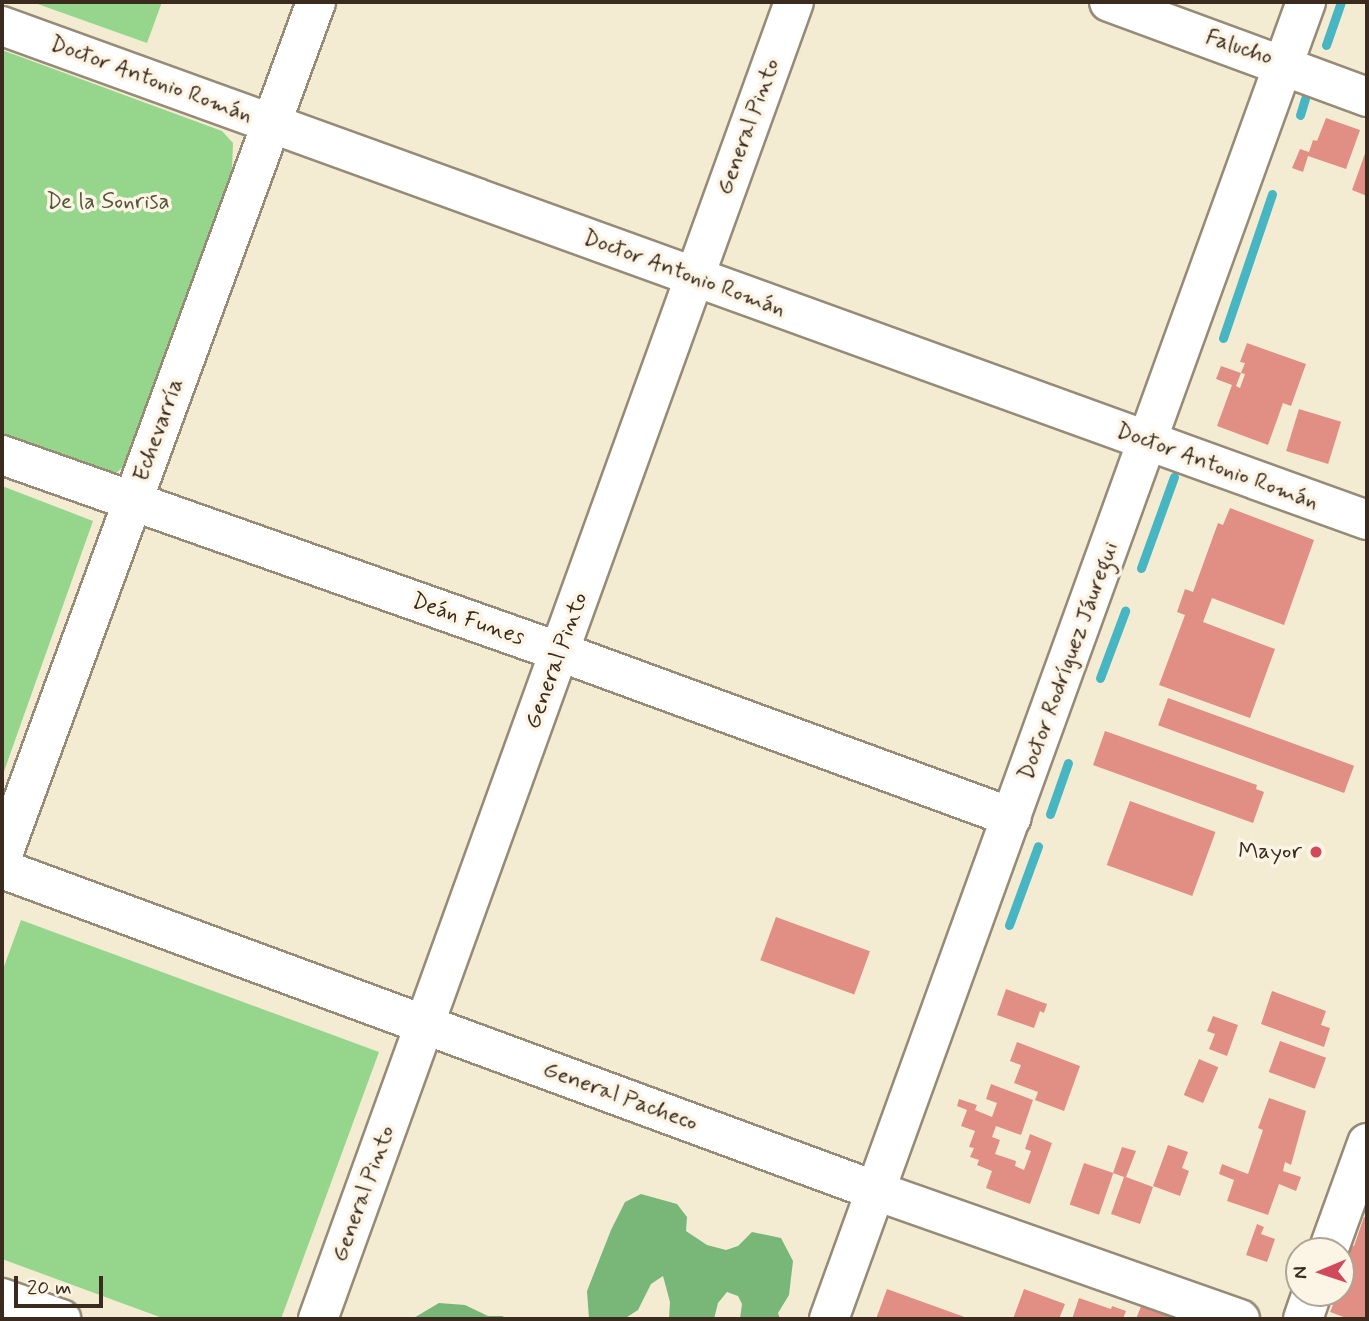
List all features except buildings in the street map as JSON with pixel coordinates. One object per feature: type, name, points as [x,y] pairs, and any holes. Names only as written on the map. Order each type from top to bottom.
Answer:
[{"type":"street","name":"Echevarría","points":[[2,858],[316,2]]},
{"type":"street","name":"General Pinto","points":[[318,1319],[794,2]]},
{"type":"street","name":"Falucho","points":[[1109,2],[1367,97]]},
{"type":"street","name":"Doctor Rodríguez Jáuregui","points":[[829,1319],[1306,2]]},
{"type":"street","name":"Doctor Antonio Román","points":[[2,26],[1148,443],[1367,520]]},
{"type":"street","name":"Deán Funes","points":[[2,455],[132,504],[561,652],[1012,817]]},
{"type":"street","name":"General Pacheco","points":[[2,870],[876,1191],[1240,1319]]},
{"type":"street","points":[[1333,1237],[1367,1143]]},
{"type":"street","points":[[2,1298],[61,1319]]},
{"type":"green space","points":[[32,2],[162,2],[147,43]]},
{"type":"green space","name":"De la Sonrisa","points":[[2,50],[222,131],[233,143],[232,170],[125,465],[114,475],[2,446]]},
{"type":"green space","points":[[2,486],[93,521],[2,777]]},
{"type":"green space","points":[[21,920],[379,1052],[281,1319],[165,1319],[2,1259],[2,972]]},
{"type":"green space","points":[[641,1194],[677,1204],[687,1217],[686,1231],[707,1245],[726,1250],[738,1246],[752,1232],[781,1238],[793,1261],[789,1295],[778,1313],[780,1319],[740,1319],[742,1304],[738,1296],[727,1292],[718,1303],[714,1319],[669,1319],[670,1302],[663,1276],[651,1284],[638,1310],[624,1319],[589,1319],[587,1291],[611,1230],[625,1202]]},
{"type":"green space","points":[[439,1303],[465,1305],[488,1316],[508,1319],[412,1319]]},
{"type":"waterway","points":[[1326,45],[1341,2]]},
{"type":"waterway","points":[[1300,115],[1305,99]]},
{"type":"waterway","points":[[1223,338],[1272,194]]},
{"type":"waterway","points":[[1141,568],[1174,477]]},
{"type":"waterway","points":[[1100,678],[1125,611]]},
{"type":"waterway","points":[[1050,814],[1068,763]]},
{"type":"waterway","points":[[1009,925],[1038,846]]},
{"type":"place","name":"Mayor","points":[[1316,852]]}]
